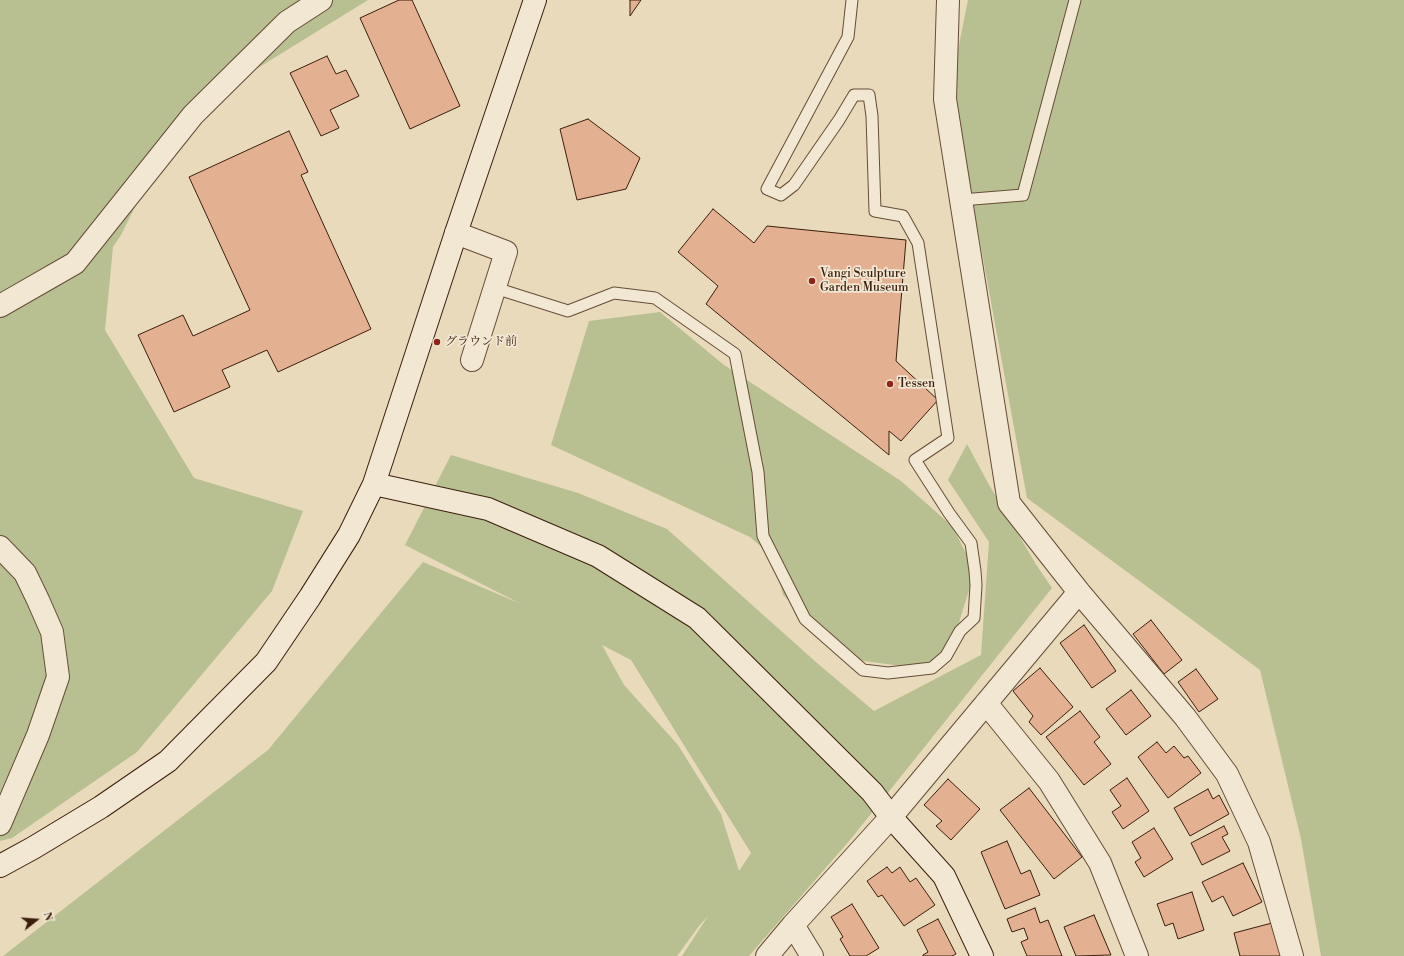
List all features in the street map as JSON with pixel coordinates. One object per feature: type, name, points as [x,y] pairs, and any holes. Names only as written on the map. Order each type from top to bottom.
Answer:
[{"type":"street","points":[[0,306],[75,263],[193,114],[287,22],[321,0]]},
{"type":"street","points":[[0,866],[34,848],[101,807],[168,761],[266,662],[310,597],[349,535],[374,484],[456,233],[535,0]]},
{"type":"street","points":[[948,0],[945,99],[1009,503],[1079,592],[1185,717],[1228,774],[1259,842],[1292,956]]},
{"type":"street","points":[[456,233],[506,252],[472,360]]},
{"type":"street","points":[[374,484],[488,509],[598,556],[697,618],[872,792],[891,817],[944,876],[982,956]]},
{"type":"street","points":[[0,547],[25,573],[38,600],[52,632],[58,678],[38,735],[0,824]]},
{"type":"street","points":[[767,956],[793,925],[891,817],[1079,592]]},
{"type":"street","points":[[986,703],[1049,781],[1100,863],[1137,956]]},
{"type":"street","points":[[793,925],[812,956]]},
{"type":"lane","points":[[495,288],[568,311],[614,293],[655,298],[735,354],[758,472],[762,536],[805,619],[863,670],[888,674],[932,668],[946,656],[960,631],[974,618],[976,585],[975,571],[971,543],[949,513],[915,460],[948,438],[918,243],[903,216],[875,211],[872,116],[869,95],[854,95],[839,120],[794,185],[781,195],[767,189],[848,37],[852,0]]},
{"type":"lane","points":[[961,200],[1023,195],[1075,0]]},
{"type":"green space","points":[[0,0],[368,0],[180,116],[121,235],[113,247],[105,330],[194,478],[303,511],[272,591],[137,752],[12,838],[0,841]]},
{"type":"green space","points":[[968,0],[1404,0],[1404,956],[1321,956],[1301,839],[1260,670],[1027,498],[951,84]]},
{"type":"green space","points":[[660,312],[724,365],[901,481],[952,526],[975,571],[951,648],[923,669],[850,659],[783,595],[774,558],[750,537],[551,445],[589,321]]},
{"type":"green space","points":[[967,444],[988,483],[1037,566],[1052,588],[850,840],[749,956],[682,956],[708,916],[677,956],[3,956],[268,750],[423,562],[521,604],[405,545],[451,455],[578,493],[667,529],[817,663],[874,711],[981,655],[989,542],[948,480]],"holes":[[[602,645],[631,660],[751,853],[739,871],[721,814],[678,745],[624,685]]]},
{"type":"building","points":[[399,0],[412,0],[460,106],[410,129],[360,18]]},
{"type":"building","points":[[630,0],[641,0],[630,16]]},
{"type":"building","points":[[327,56],[336,74],[346,70],[359,96],[330,110],[339,128],[321,136],[290,73]]},
{"type":"building","points":[[588,119],[640,158],[626,189],[577,200],[560,129]]},
{"type":"building","points":[[289,131],[308,172],[301,175],[371,329],[278,372],[267,350],[222,370],[230,387],[174,412],[138,335],[183,315],[193,336],[250,310],[189,177]]},
{"type":"building","points":[[713,209],[754,243],[767,226],[906,240],[896,361],[938,400],[901,441],[889,431],[889,455],[706,304],[718,286],[678,252]]},
{"type":"building","points":[[1151,620],[1182,660],[1164,674],[1133,634]]},
{"type":"building","points":[[1084,625],[1116,671],[1092,688],[1060,643]]},
{"type":"building","points":[[1040,668],[1073,707],[1041,735],[1029,722],[1033,716],[1013,691]]},
{"type":"building","points":[[1196,669],[1218,699],[1199,712],[1178,682]]},
{"type":"building","points":[[1131,690],[1151,716],[1126,735],[1106,709]]},
{"type":"building","points":[[1080,711],[1100,737],[1094,742],[1111,764],[1084,785],[1046,737]]},
{"type":"building","points":[[1157,742],[1166,753],[1174,746],[1184,758],[1188,756],[1201,773],[1168,798],[1138,757]]},
{"type":"building","points":[[1127,778],[1149,811],[1123,829],[1112,812],[1121,806],[1110,790]]},
{"type":"building","points":[[948,779],[980,809],[951,840],[936,826],[942,821],[924,805]]},
{"type":"building","points":[[1029,788],[1082,857],[1054,879],[1000,810]]},
{"type":"building","points":[[1208,789],[1213,799],[1219,795],[1229,814],[1190,836],[1174,808]]},
{"type":"building","points":[[1224,826],[1228,834],[1222,837],[1230,851],[1202,865],[1191,843]]},
{"type":"building","points":[[1154,828],[1173,859],[1144,877],[1135,862],[1141,858],[1132,842]]},
{"type":"building","points":[[1007,841],[1021,874],[1030,870],[1040,895],[1005,909],[981,852]]},
{"type":"building","points":[[1243,863],[1262,902],[1233,916],[1223,896],[1212,902],[1202,882]]},
{"type":"building","points":[[887,867],[892,873],[900,867],[910,882],[916,878],[935,905],[904,926],[882,895],[878,897],[867,881]]},
{"type":"building","points":[[1192,892],[1204,930],[1178,939],[1173,923],[1165,926],[1157,904]]},
{"type":"building","points":[[852,904],[879,948],[866,956],[850,956],[840,939],[843,937],[831,917]]},
{"type":"building","points":[[1035,908],[1040,923],[1048,920],[1062,956],[1027,956],[1021,942],[1028,939],[1024,928],[1012,932],[1007,919]]},
{"type":"building","points":[[1094,915],[1111,955],[1076,956],[1064,927]]},
{"type":"building","points":[[938,919],[956,954],[952,956],[923,956],[928,952],[917,930]]},
{"type":"building","points":[[1272,923],[1281,956],[1240,956],[1234,933]]},
{"type":"place","name":"Vangi Sculpture Garden Museum","points":[[812,281]]},
{"type":"place","name":"グラウンド前","points":[[437,342]]},
{"type":"place","name":"Tessen","points":[[890,384]]}]
